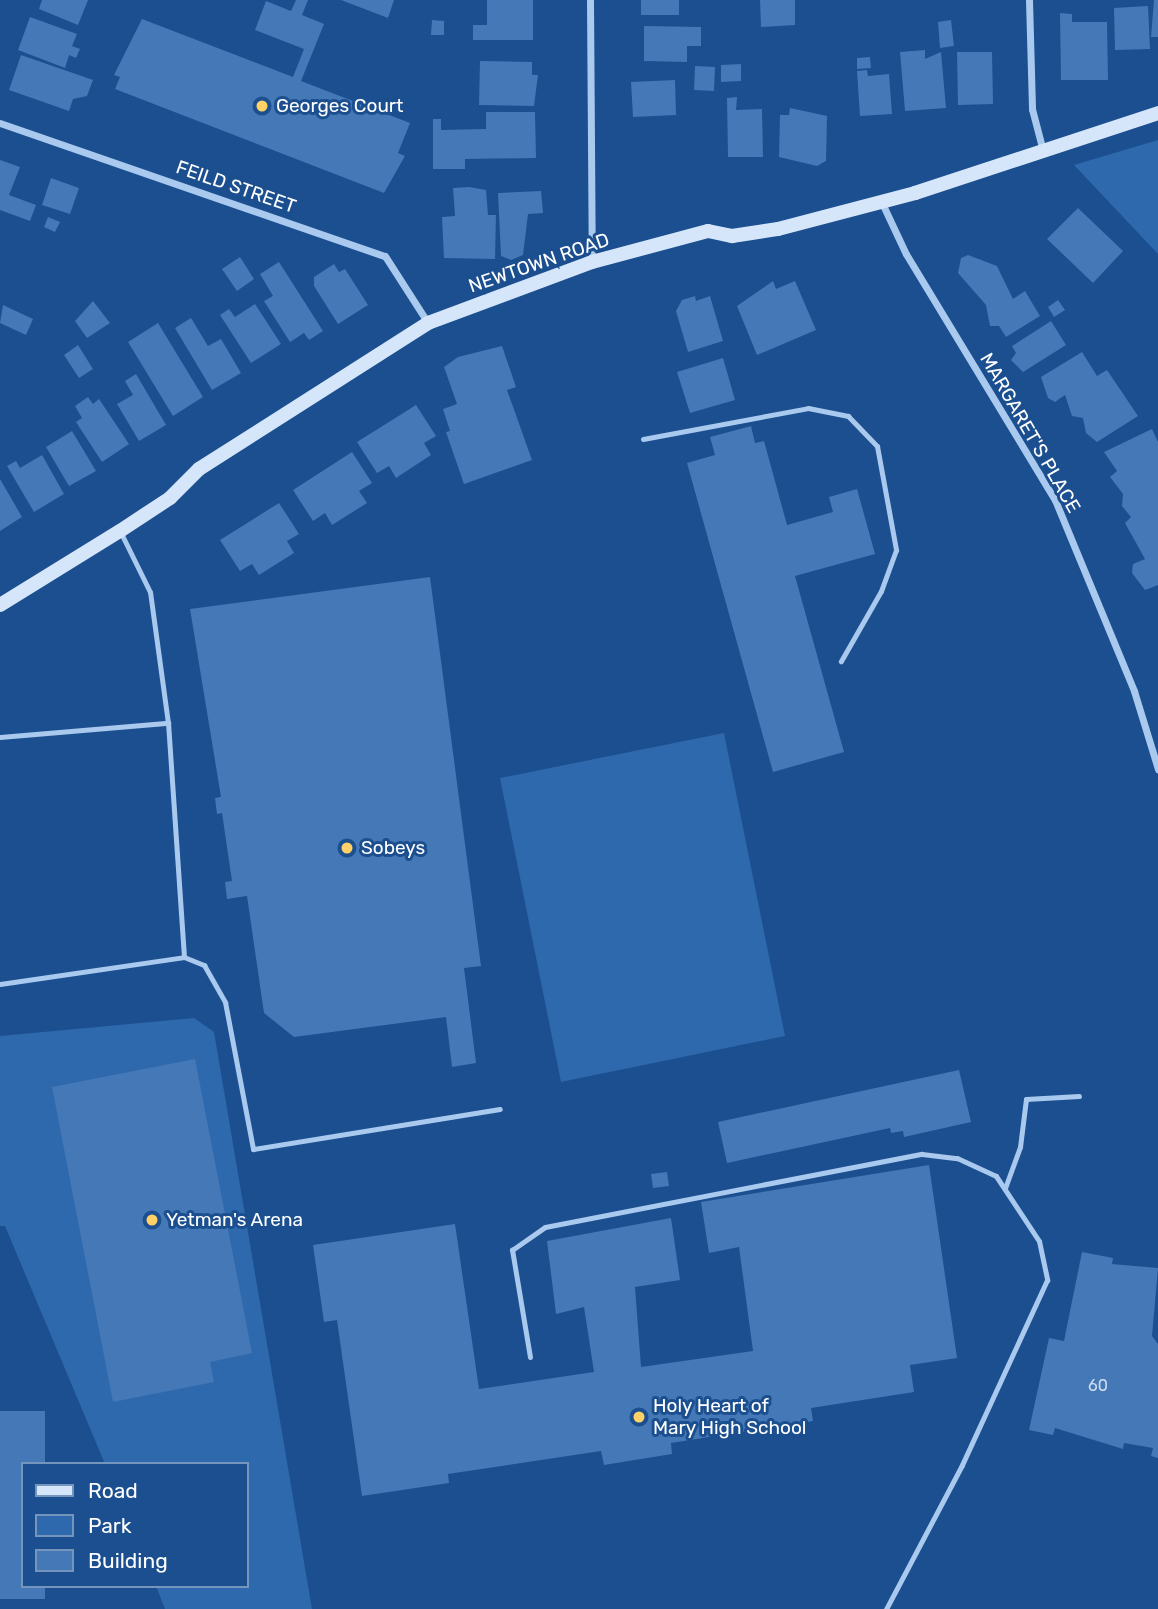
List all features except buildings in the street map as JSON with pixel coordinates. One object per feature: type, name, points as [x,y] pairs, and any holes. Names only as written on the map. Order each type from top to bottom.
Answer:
[{"type":"street","points":[[590,0],[592,262]]},
{"type":"street","points":[[1029,0],[1032,109],[1043,151]]},
{"type":"street","name":"NEWTOWN ROAD","points":[[0,605],[120,531],[170,498],[199,469],[428,323],[592,262],[708,231],[732,236],[778,229],[881,202],[1158,113]]},
{"type":"street","name":"FEILD STREET","points":[[0,123],[385,256],[428,323]]},
{"type":"street","name":"MARGARET'S PLACE","points":[[881,202],[906,254],[1055,500],[1134,691],[1158,769]]},
{"type":"lane","points":[[643,439],[808,408],[848,416],[877,446],[896,550],[881,591],[841,661]]},
{"type":"lane","points":[[120,531],[150,592],[168,723],[184,957]]},
{"type":"lane","points":[[0,737],[168,723]]},
{"type":"lane","points":[[0,984],[184,957],[204,965],[225,1002],[253,1149],[500,1110]]},
{"type":"lane","points":[[1005,1188],[1020,1147],[1026,1099],[1079,1096]]},
{"type":"lane","points":[[530,1357],[512,1250],[545,1227],[922,1154],[957,1158],[996,1176],[1039,1241],[1047,1280],[962,1465],[886,1609]]},
{"type":"green space","points":[[1158,140],[1158,254],[1074,165]]},
{"type":"green space","points":[[724,733],[785,1036],[561,1082],[500,778]]},
{"type":"green space","points":[[194,1018],[214,1032],[312,1609],[165,1609],[157,1588],[248,1588],[248,1462],[104,1462],[5,1226],[0,1226],[0,1036]]},
{"type":"place","name":"Georges Court","points":[[262,106]]},
{"type":"place","name":"Sobeys","points":[[347,848]]},
{"type":"place","name":"Yetman's Arena","points":[[152,1220]]},
{"type":"place","name":"Holy Heart of Mary High School","points":[[639,1417]]}]
